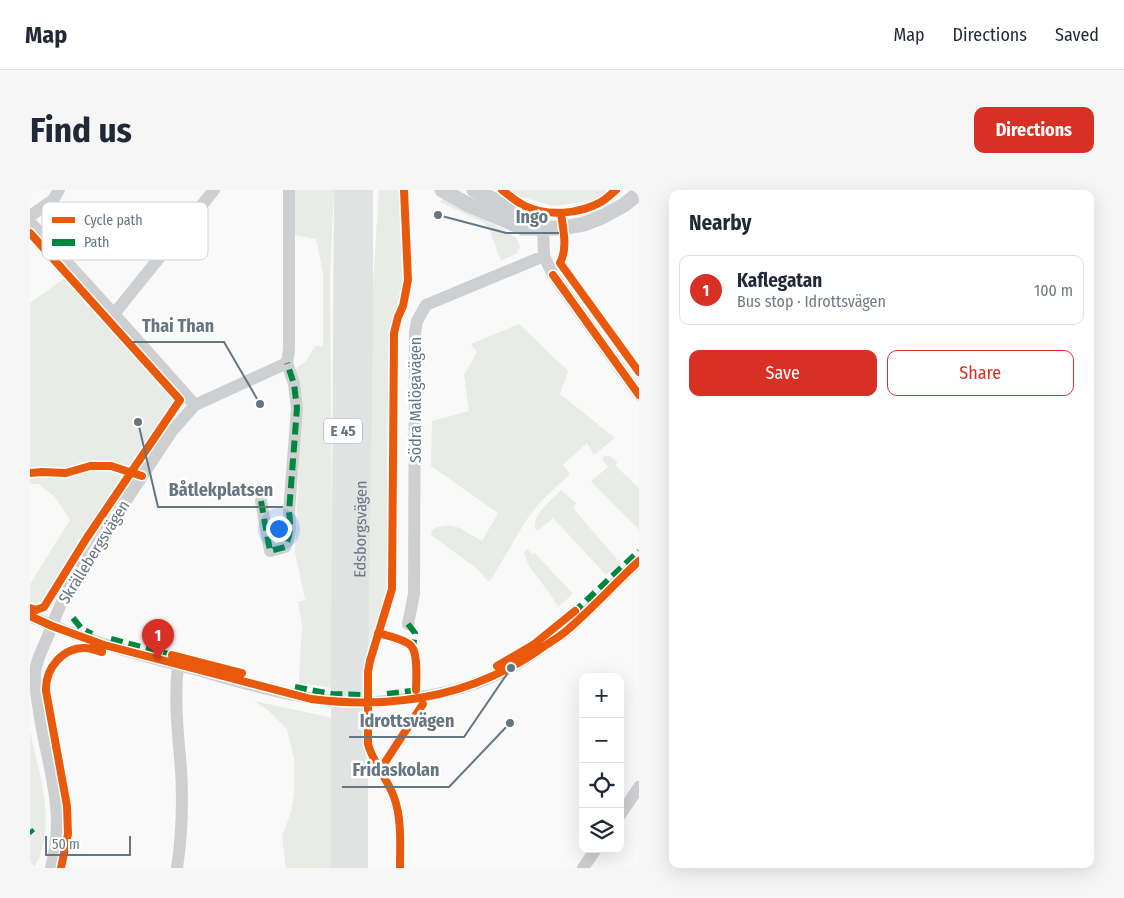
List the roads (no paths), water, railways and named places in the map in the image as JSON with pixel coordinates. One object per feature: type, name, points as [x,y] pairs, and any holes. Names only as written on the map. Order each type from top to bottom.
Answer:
[{"type":"highway","name":"Edsborgsvägen","points":[[341,868],[349,733],[349,671],[363,321],[359,192]]},
{"type":"highway","name":"Edsborgsvägen","points":[[349,733],[358,868]]},
{"type":"street","points":[[50,202],[59,190]]},
{"type":"street","points":[[204,202],[214,190]]},
{"type":"street","points":[[261,500],[270,551],[285,548],[291,528],[289,512],[297,408],[294,384],[287,363],[289,190]]},
{"type":"street","points":[[442,190],[467,204],[523,228],[562,228],[584,224],[624,205],[639,193]]},
{"type":"street","points":[[474,190],[527,216],[543,228]]},
{"type":"street","points":[[30,216],[42,208]]},
{"type":"street","points":[[30,222],[42,235]]},
{"type":"street","points":[[543,228],[544,256],[553,275],[639,395]]},
{"type":"street","name":"Södra Malögavägen","points":[[408,624],[414,594],[415,333],[417,321],[426,305],[544,256]]},
{"type":"street","points":[[65,260],[195,405]]},
{"type":"street","points":[[114,314],[158,260]]},
{"type":"street","name":"Skrällebergsvägen","points":[[51,868],[57,836],[57,811],[40,717],[35,675],[60,602],[172,431],[195,405],[287,363]]},
{"type":"street","points":[[377,702],[437,695],[467,687],[526,660],[564,632],[639,561]]},
{"type":"street","points":[[30,616],[90,641],[268,689],[311,699],[331,701]]},
{"type":"street","points":[[177,868],[182,820],[181,768],[176,699],[178,665]]},
{"type":"street","points":[[624,809],[639,787]]},
{"type":"street","points":[[583,868],[593,853]]},
{"type":"place","name":"Ingo","points":[[438,215]]},
{"type":"place","name":"Thai Than","points":[[260,404]]},
{"type":"place","name":"Båtlekplatsen","points":[[138,422]]},
{"type":"place","name":"Kaflegatan","points":[[158,660]]},
{"type":"place","name":"Idrottsvägen","points":[[511,668]]},
{"type":"place","name":"Fridaskolan","points":[[510,723]]}]
